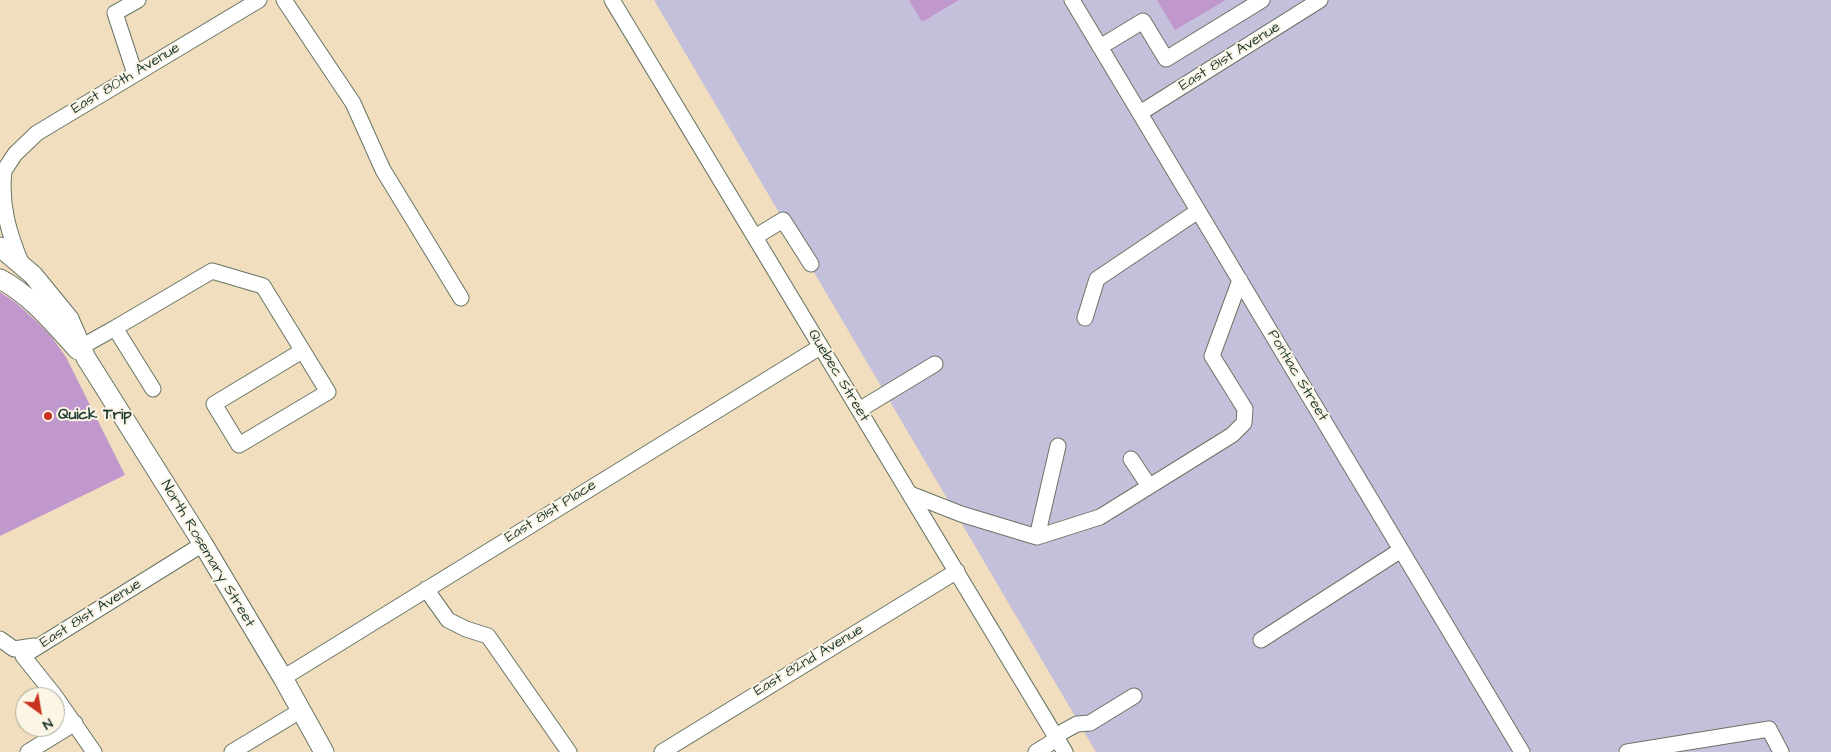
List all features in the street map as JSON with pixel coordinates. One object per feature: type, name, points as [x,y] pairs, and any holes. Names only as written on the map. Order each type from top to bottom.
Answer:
[{"type":"main road","name":"North Rosemary Street","points":[[0,248],[22,265],[49,292],[70,319],[84,353],[203,544],[283,678],[300,712],[324,752]]},
{"type":"main road","name":"North Rosemary Street","points":[[0,279],[36,305],[84,353]]},
{"type":"street","points":[[135,74],[115,14],[138,0]]},
{"type":"street","name":"East 80th Avenue","points":[[22,265],[9,235],[0,195],[2,174],[15,154],[38,133],[259,0]]},
{"type":"street","points":[[284,0],[353,103],[383,170],[460,298]]},
{"type":"street","name":"Quebec Street","points":[[612,0],[1059,742]]},
{"type":"street","name":"Pontiac Street","points":[[1072,0],[1522,752]]},
{"type":"street","points":[[1100,47],[1143,21],[1166,60],[1262,0]]},
{"type":"street","name":"East 81st Avenue","points":[[1140,113],[1320,0]]},
{"type":"street","points":[[1085,318],[1097,279],[1198,211]]},
{"type":"street","points":[[755,236],[783,220],[811,264]]},
{"type":"street","points":[[84,353],[115,328],[212,271],[263,286],[328,392],[239,445],[214,404],[302,351]]},
{"type":"street","points":[[910,494],[961,514],[1037,537],[1100,516],[1232,435],[1244,423],[1245,409],[1212,356],[1240,280]]},
{"type":"street","points":[[115,328],[153,389]]},
{"type":"street","name":"East 81st Place","points":[[283,678],[820,347]]},
{"type":"street","points":[[859,410],[934,364]]},
{"type":"street","points":[[1037,537],[1058,446]]},
{"type":"street","points":[[1131,459],[1149,486]]},
{"type":"street","name":"East 81st Avenue","points":[[75,723],[56,696],[23,656],[203,544]]},
{"type":"street","points":[[1261,640],[1402,550]]},
{"type":"street","name":"East 82nd Avenue","points":[[662,752],[957,571]]},
{"type":"street","points":[[426,589],[448,620],[466,629],[488,636],[569,752]]},
{"type":"street","points":[[3,644],[14,649],[43,644]]},
{"type":"street","points":[[1036,752],[1059,742],[1076,724],[1090,723],[1134,696]]},
{"type":"street","points":[[232,752],[300,712]]},
{"type":"street","points":[[28,752],[75,723],[94,752]]},
{"type":"street","points":[[1627,752],[1769,729],[1781,752]]},
{"type":"shaded area","points":[[654,0],[1831,0],[1831,752],[1096,752]]},
{"type":"building","points":[[909,0],[959,0],[922,22]]},
{"type":"building","points":[[1157,0],[1226,0],[1175,30]]},
{"type":"building","name":"Quick Trip","points":[[0,292],[34,319],[51,336],[66,357],[125,475],[0,536]]},
{"type":"place","name":"Quick Trip","points":[[48,416]]}]
